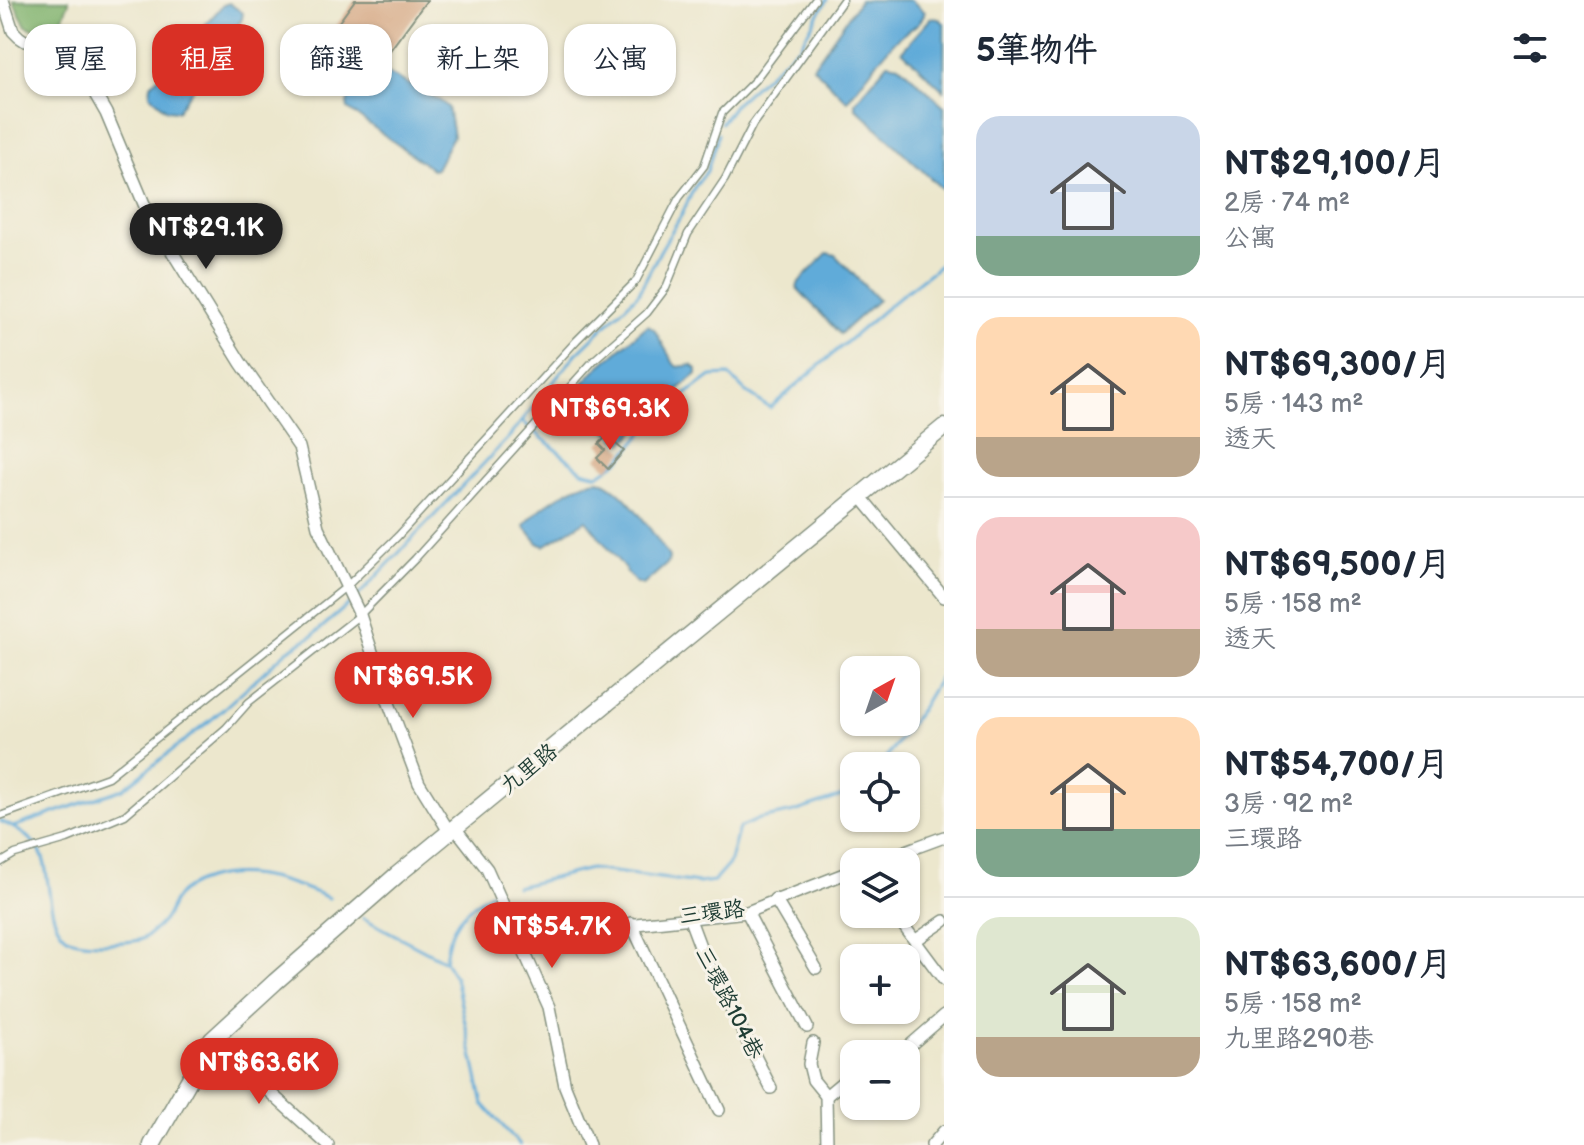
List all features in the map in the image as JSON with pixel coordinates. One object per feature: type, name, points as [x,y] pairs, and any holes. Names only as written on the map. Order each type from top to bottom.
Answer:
[{"type":"street","points":[[3,0],[13,31],[19,37],[25,41],[52,42],[63,48],[87,80],[106,113],[147,211],[241,363],[299,447],[318,527],[360,615],[419,783],[453,831],[487,869],[549,1007],[565,1086],[589,1145]]},
{"type":"street","name":"九里路","points":[[152,1145],[212,1040],[285,973],[944,427]]},
{"type":"street","points":[[861,497],[944,597]]},
{"type":"street","points":[[914,848],[944,837]]},
{"type":"street","name":"三環路","points":[[516,937],[747,912],[840,875]]},
{"type":"street","points":[[775,899],[816,968]]},
{"type":"street","points":[[747,912],[807,1027]]},
{"type":"street","name":"三環路104巷","points":[[689,917],[701,949],[771,1088]]},
{"type":"street","points":[[916,940],[944,921]]},
{"type":"street","points":[[631,923],[719,1110]]},
{"type":"street","points":[[906,928],[944,980]]},
{"type":"street","points":[[916,1040],[944,1016]]},
{"type":"street","points":[[212,1040],[328,1145]]},
{"type":"street","points":[[813,1043],[809,1064],[813,1080],[826,1096],[827,1145]]},
{"type":"street","points":[[826,1096],[840,1084]]},
{"type":"street","points":[[932,1143],[944,1131]]},
{"type":"lane","points":[[0,816],[108,777],[347,586],[398,536],[577,340],[636,281],[679,198],[704,166],[722,113],[755,80],[815,0]]},
{"type":"lane","points":[[0,863],[15,854],[125,815],[226,728],[249,702],[360,615],[415,559],[594,360],[647,313],[666,288],[688,234],[725,179],[753,124],[843,0]]},
{"type":"green space","points":[[13,0],[69,0],[60,24],[25,24]]},
{"type":"water","points":[[860,0],[911,0],[925,12],[919,23],[890,47],[847,101],[813,67]]},
{"type":"water","points":[[229,3],[243,13],[238,24],[206,24],[223,5]]},
{"type":"water","points":[[931,18],[944,23],[944,91],[902,51]]},
{"type":"water","points":[[888,63],[899,65],[944,106],[944,191],[855,107],[855,102]]},
{"type":"water","points":[[392,75],[408,84],[408,96],[431,96],[448,107],[453,136],[433,170],[348,109],[351,96],[392,96]]},
{"type":"water","points":[[151,85],[152,96],[188,96],[177,111],[167,110],[150,95]]},
{"type":"water","points":[[827,253],[835,255],[878,300],[840,334],[797,288]]},
{"type":"water","points":[[648,325],[654,329],[677,367],[692,365],[697,369],[697,374],[651,412],[621,443],[572,399],[572,395],[594,371]]},
{"type":"water","points":[[599,480],[629,502],[669,557],[668,563],[643,585],[635,582],[586,520],[544,546],[524,526],[558,497]]},
{"type":"building","points":[[355,0],[427,0],[392,47],[392,24],[337,24]]},
{"type":"building","points":[[607,436],[624,451],[608,469],[597,458],[605,450],[599,444]]},
{"type":"waterway","points":[[721,123],[735,104],[800,45],[827,0]]},
{"type":"waterway","points":[[355,599],[509,437],[576,354],[638,294],[694,188],[707,171],[718,134]]},
{"type":"waterway","points":[[523,422],[582,471],[598,475],[621,459],[650,424],[711,376],[729,375],[746,392],[770,408],[944,262]]},
{"type":"waterway","points":[[13,827],[123,789],[212,719],[287,651],[312,636],[349,604]]},
{"type":"waterway","points":[[890,752],[944,670]]},
{"type":"waterway","points":[[516,887],[590,869],[699,883],[714,881],[729,864],[739,828],[759,819],[794,812],[840,797]]},
{"type":"waterway","points":[[0,821],[21,832],[39,850],[56,923],[62,933],[77,941],[115,943],[142,939],[163,921],[182,891],[218,876],[275,879],[329,898]]},
{"type":"waterway","points":[[445,961],[450,938],[459,920],[492,892]]},
{"type":"waterway","points":[[363,918],[445,961],[455,977],[483,1104],[520,1145]]}]
